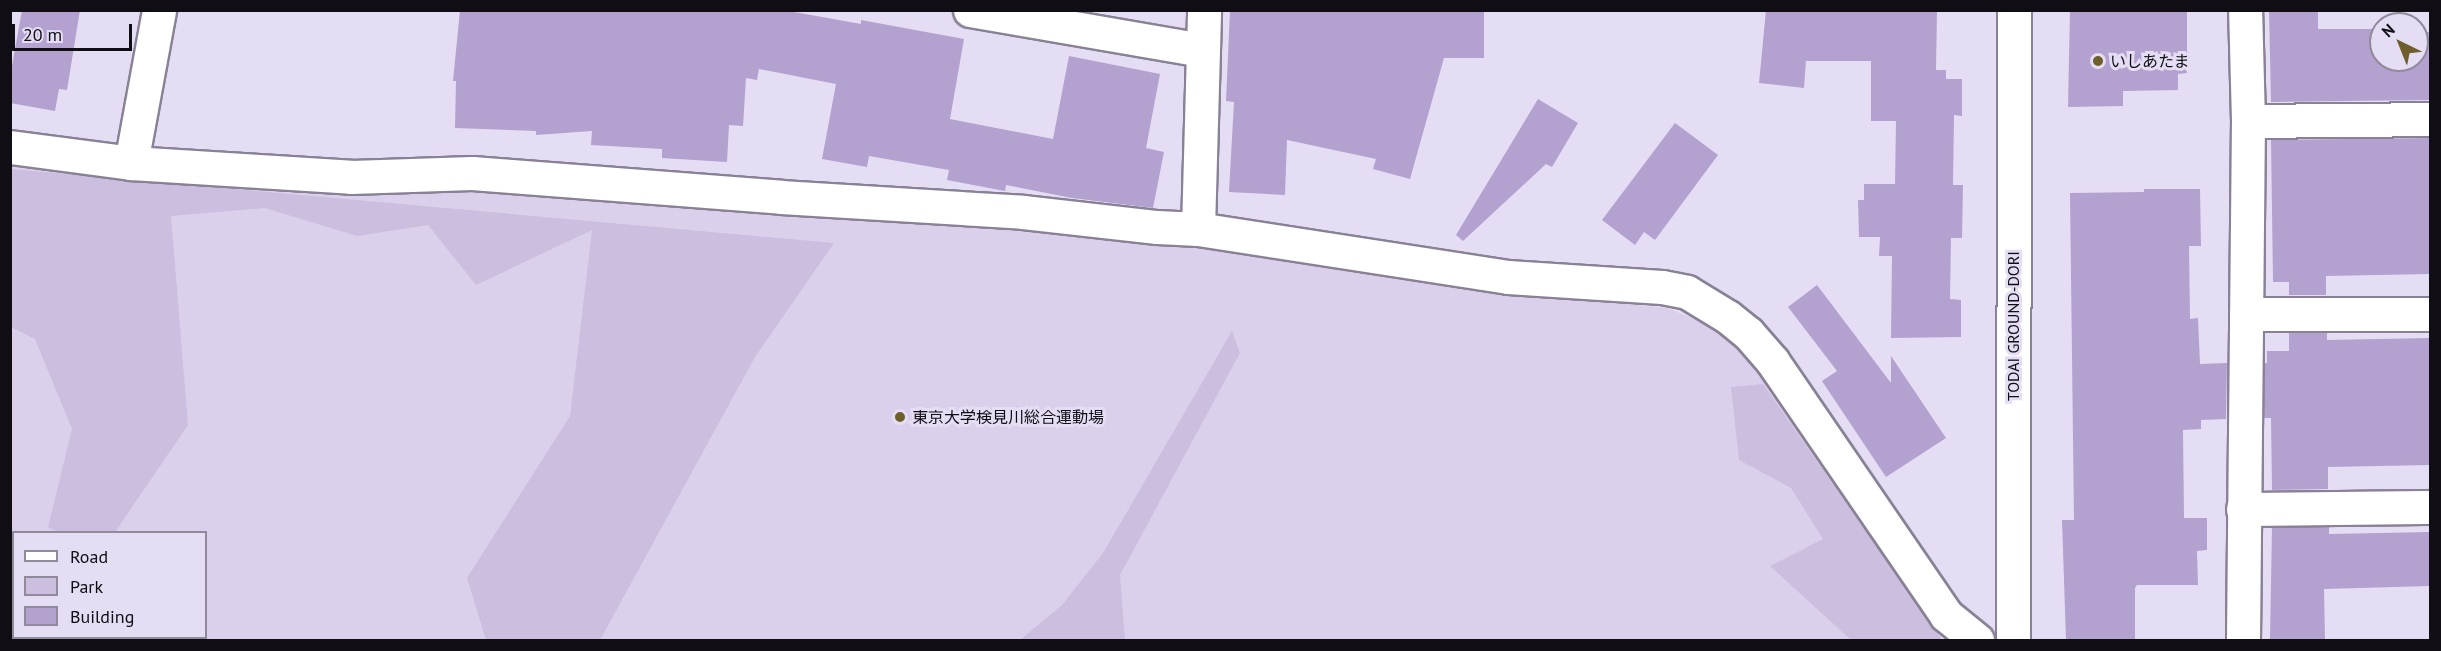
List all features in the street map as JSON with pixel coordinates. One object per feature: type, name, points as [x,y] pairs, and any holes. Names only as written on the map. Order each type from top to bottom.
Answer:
[{"type":"street","points":[[131,163],[159,10]]},
{"type":"street","points":[[970,10],[1202,50]]},
{"type":"street","points":[[1198,229],[1204,10]]},
{"type":"street","name":"TODAI GROUND-DORI","points":[[2013,640],[2014,10]]},
{"type":"street","points":[[2243,640],[2248,121],[2245,10]]},
{"type":"street","points":[[2248,121],[2430,119]]},
{"type":"street","points":[[10,147],[131,163],[351,177],[471,173],[781,198],[1023,212],[1157,227],[1198,229],[1508,277],[1662,287],[1687,292],[1708,303],[1748,333],[1773,362],[1946,615],[1977,640]]},
{"type":"street","points":[[2246,314],[2430,314]]},
{"type":"street","points":[[2243,509],[2430,507]]},
{"type":"shaded area","name":"東京大学検見川総合運動場","points":[[11,164],[343,191],[509,193],[1022,226],[1243,252],[1363,270],[1401,280],[1667,308],[1711,326],[1737,348],[1774,393],[1943,640],[11,640]]},
{"type":"green space","points":[[11,169],[834,243],[755,357],[600,640],[486,640],[467,578],[570,416],[592,230],[476,285],[428,225],[357,236],[265,208],[171,216],[188,425],[116,531],[56,531],[48,527],[72,429],[35,339],[11,327]]},
{"type":"green space","points":[[1232,331],[1240,353],[1120,575],[1125,640],[1020,640],[1062,605],[1103,553]]},
{"type":"green space","points":[[1763,384],[1942,640],[1851,640],[1770,566],[1823,539],[1791,488],[1739,460],[1731,387]]},
{"type":"building","points":[[22,10],[80,10],[67,90],[59,89],[55,111],[10,103],[10,77]]},
{"type":"building","points":[[460,10],[783,10],[861,24],[861,20],[964,39],[950,119],[1053,139],[1069,56],[1160,74],[1146,148],[1164,152],[1153,208],[1072,198],[1006,185],[1005,191],[947,180],[949,170],[869,156],[867,167],[822,159],[836,84],[759,69],[757,80],[746,78],[743,126],[729,125],[727,162],[662,158],[662,149],[591,145],[592,131],[536,135],[536,131],[455,128],[456,81],[453,81]]},
{"type":"building","points":[[1230,10],[1484,10],[1484,58],[1444,58],[1410,179],[1373,169],[1376,159],[1287,140],[1285,195],[1229,192],[1234,102],[1226,101]]},
{"type":"building","points":[[1766,10],[1937,10],[1936,70],[1946,70],[1946,79],[1962,79],[1962,116],[1954,115],[1953,185],[1963,185],[1962,238],[1951,238],[1950,299],[1961,300],[1961,337],[1891,338],[1892,256],[1879,256],[1880,237],[1859,237],[1858,200],[1864,200],[1864,184],[1895,184],[1896,121],[1871,121],[1871,61],[1806,61],[1804,88],[1759,83]]},
{"type":"building","points":[[2070,10],[2187,10],[2187,73],[2178,74],[2178,90],[2123,91],[2123,106],[2068,107]]},
{"type":"building","points":[[2269,10],[2318,10],[2318,29],[2369,29],[2369,72],[2429,72],[2430,32],[2430,100],[2271,102]]},
{"type":"building","points":[[1538,99],[1578,123],[1552,167],[1546,164],[1463,241],[1456,235]]},
{"type":"building","points":[[1675,123],[1718,155],[1655,240],[1644,232],[1635,245],[1602,220]]},
{"type":"building","points":[[2430,138],[2430,274],[2326,276],[2326,295],[2289,295],[2289,282],[2273,282],[2271,140]]},
{"type":"building","points":[[2144,189],[2200,189],[2201,246],[2189,246],[2190,319],[2198,318],[2200,364],[2227,363],[2226,419],[2201,420],[2201,429],[2183,430],[2184,518],[2207,518],[2207,550],[2197,551],[2198,585],[2137,585],[2135,588],[2135,640],[2066,640],[2062,520],[2074,520],[2070,193],[2144,192]]},
{"type":"building","points":[[1817,285],[1891,383],[1891,356],[1946,438],[1886,477],[1822,381],[1837,371],[1788,307]]},
{"type":"building","points":[[2289,333],[2327,333],[2327,340],[2430,338],[2430,465],[2328,467],[2328,489],[2272,490],[2271,418],[2264,418],[2264,363],[2267,363],[2267,351],[2289,351]]},
{"type":"building","points":[[2272,527],[2329,527],[2329,534],[2430,532],[2430,586],[2324,589],[2325,640],[2270,640]]},
{"type":"place","name":"いしあたま","points":[[2098,61]]},
{"type":"place","name":"東京大学検見川総合運動場","points":[[900,417]]}]
